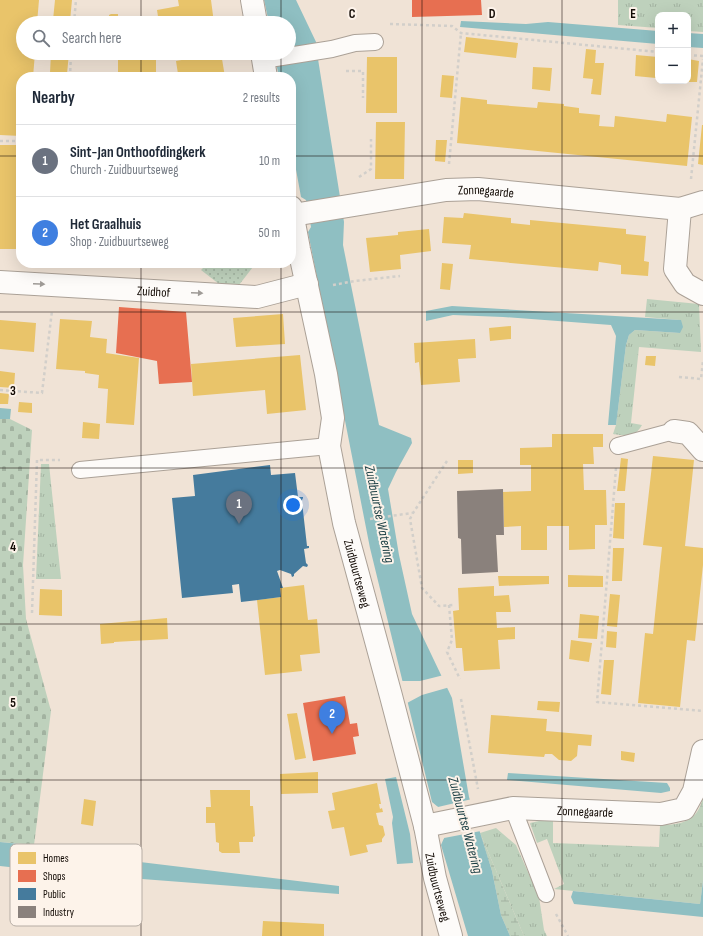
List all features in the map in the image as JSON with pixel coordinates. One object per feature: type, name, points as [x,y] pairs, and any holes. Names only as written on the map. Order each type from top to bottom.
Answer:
[{"type":"street","points":[[252,0],[255,16]]},
{"type":"street","name":"Zonnegaarde","points":[[296,211],[351,206],[446,190],[478,189],[692,205]]},
{"type":"street","points":[[692,205],[675,269],[685,284],[703,294]]},
{"type":"street","name":"Zuidbuurtseweg","points":[[296,211],[316,285],[326,374],[333,418],[329,446],[344,523],[389,688],[431,825],[435,878],[451,936]]},
{"type":"street","name":"Zuidhof","points":[[0,282],[257,297],[316,285]]},
{"type":"street","points":[[674,431],[688,433],[703,450]]},
{"type":"street","name":"Zonnegaarde","points":[[431,825],[513,808],[661,814],[684,809],[694,791],[703,751]]},
{"type":"lane","points":[[296,56],[355,43],[375,42]]},
{"type":"lane","points":[[266,62],[276,60]]},
{"type":"lane","points":[[618,446],[674,431]]},
{"type":"lane","points":[[80,470],[329,446]]},
{"type":"lane","points":[[513,808],[546,894]]},
{"type":"path","points":[[75,16],[76,0]]},
{"type":"path","points":[[386,25],[452,26],[461,33],[655,52]]},
{"type":"path","points":[[446,190],[461,33]]},
{"type":"path","points":[[327,50],[332,71],[364,71],[363,98]]},
{"type":"path","points":[[691,56],[703,58],[691,185],[692,205]]},
{"type":"path","points":[[70,72],[71,60]]},
{"type":"path","points":[[351,206],[358,178],[371,169],[371,139]]},
{"type":"path","points":[[0,141],[16,141]]},
{"type":"path","points":[[316,285],[400,276]]},
{"type":"path","points":[[0,390],[42,394],[55,285]]},
{"type":"path","points":[[679,377],[701,379],[703,361]]},
{"type":"path","points":[[618,446],[596,702],[703,712]]},
{"type":"path","points":[[32,613],[37,460],[60,460],[80,470]]},
{"type":"path","points":[[447,461],[412,512],[410,519],[422,588],[439,606],[451,605],[452,640],[447,652],[460,679]]},
{"type":"path","points":[[363,520],[412,512]]},
{"type":"path","points":[[461,699],[475,774]]},
{"type":"green space","points":[[618,0],[703,0],[703,32],[691,31],[691,12],[655,12],[655,28],[618,25]]},
{"type":"green space","points":[[203,268],[252,268],[239,285],[219,284],[201,270]]},
{"type":"green space","points":[[647,299],[699,304],[701,352],[639,347],[631,423],[642,425],[636,432],[630,435],[613,434],[616,425],[626,345],[629,335],[635,330],[680,333],[680,320],[645,317]]},
{"type":"green space","points":[[0,419],[10,419],[32,430],[23,565],[26,619],[51,711],[34,844],[0,842]]},
{"type":"green space","points":[[41,464],[49,464],[61,579],[36,579]]},
{"type":"green space","points":[[703,797],[703,881],[700,904],[554,889],[564,884],[547,839],[537,843],[530,823],[539,821],[553,821],[553,843],[659,847],[660,825],[675,824],[688,820],[697,812]]},
{"type":"green space","points":[[496,828],[516,845],[539,897],[544,930],[547,936],[524,936],[480,833]]},
{"type":"green space","points":[[480,833],[524,936],[510,936],[501,915],[492,871]]},
{"type":"water","name":"Zuidbuurtse Watering","points":[[264,0],[296,0],[317,44],[318,59],[344,222],[343,245],[379,425],[411,438],[412,443],[388,489],[399,555],[412,614],[452,698],[469,797],[492,871],[501,915],[510,936],[468,936],[441,845],[444,838],[438,807],[432,802],[370,548],[308,232],[311,227],[306,200],[301,197],[296,170],[296,72],[278,72],[275,60],[296,60],[296,16],[267,16]]},
{"type":"water","points":[[461,21],[526,24],[548,22],[655,31],[655,44],[460,27]]},
{"type":"water","points":[[691,33],[703,34],[703,48],[691,47]]},
{"type":"water","points":[[452,306],[681,320],[683,327],[680,333],[635,330],[629,335],[626,345],[616,425],[608,425],[616,336],[611,325],[453,315],[426,321],[426,311]]},
{"type":"water","points":[[0,408],[11,409],[10,419],[0,419]]},
{"type":"water","points":[[508,773],[667,783],[670,791],[661,793],[507,780]]},
{"type":"water","points":[[396,777],[410,834],[413,863],[397,864],[392,823],[393,817],[385,779]]},
{"type":"water","points":[[0,842],[20,844],[10,844],[10,867],[0,866]]},
{"type":"water","points":[[142,862],[339,886],[339,894],[142,879]]},
{"type":"water","points":[[703,881],[703,917],[574,904],[571,897],[573,891],[700,904]]},
{"type":"pier","points":[[444,675],[450,687],[422,695],[407,703],[401,681],[420,681]]},
{"type":"pier","points":[[472,799],[481,831],[444,838],[441,842],[442,838],[436,808],[434,805],[438,807]]},
{"type":"building: Homes","points":[[0,0],[39,0],[38,16],[16,16],[16,60],[34,60],[33,72],[16,72],[16,136],[0,135]]},
{"type":"building: Homes","points":[[55,0],[72,0],[70,16],[53,16]]},
{"type":"building: Homes","points":[[178,0],[211,0],[213,16],[158,16],[157,10],[179,6]]},
{"type":"building: Homes","points":[[118,14],[118,16],[109,16]]},
{"type":"building: Homes","points":[[466,37],[518,43],[516,58],[464,52]]},
{"type":"building: Homes","points":[[586,49],[596,50],[595,63],[604,63],[601,95],[591,94],[593,79],[583,78]]},
{"type":"building: Homes","points":[[636,55],[655,57],[655,78],[635,76]]},
{"type":"building: Homes","points":[[367,57],[397,57],[397,113],[366,113]]},
{"type":"building: Homes","points":[[51,60],[68,60],[67,72],[50,72]]},
{"type":"building: Homes","points":[[118,60],[156,60],[156,72],[118,72]]},
{"type":"building: Homes","points":[[222,60],[224,72],[178,72],[176,61]]},
{"type":"building: Homes","points":[[691,60],[699,61],[697,82],[691,82]]},
{"type":"building: Homes","points":[[533,67],[552,68],[550,91],[532,89]]},
{"type":"building: Homes","points":[[442,75],[454,76],[452,98],[440,97]]},
{"type":"building: Homes","points":[[461,97],[487,100],[487,104],[537,108],[538,102],[564,104],[564,106],[579,108],[579,113],[600,115],[599,126],[614,127],[615,116],[666,122],[667,114],[692,117],[687,166],[457,143]]},
{"type":"building: Homes","points":[[376,122],[405,122],[404,179],[375,179]]},
{"type":"building: Homes","points":[[703,125],[703,165],[698,164]]},
{"type":"building: Homes","points":[[436,140],[447,140],[445,162],[435,161]]},
{"type":"building: Homes","points":[[0,145],[16,145],[16,249],[0,249]]},
{"type":"building: Homes","points":[[464,213],[511,218],[511,223],[530,225],[530,220],[626,229],[626,234],[646,236],[644,261],[649,262],[648,276],[621,274],[621,265],[599,262],[598,271],[469,259],[471,245],[442,243],[444,217],[463,218]]},
{"type":"building: Homes","points":[[429,229],[431,251],[400,255],[401,269],[370,272],[366,238],[398,235],[398,232]]},
{"type":"building: Homes","points":[[442,263],[453,264],[450,290],[440,289]]},
{"type":"building: Homes","points":[[283,314],[285,344],[236,347],[233,318]]},
{"type":"building: Homes","points":[[60,319],[92,321],[90,337],[107,339],[106,353],[139,358],[134,425],[106,423],[108,389],[98,388],[99,375],[85,373],[85,371],[56,369]]},
{"type":"building: Homes","points":[[0,320],[36,323],[34,352],[0,349]]},
{"type":"building: Homes","points":[[511,326],[511,339],[490,341],[489,328]]},
{"type":"building: Homes","points":[[475,339],[476,358],[458,359],[460,382],[421,385],[419,362],[415,363],[414,343]]},
{"type":"building: Homes","points":[[300,355],[306,410],[267,414],[265,390],[193,396],[191,364]]},
{"type":"building: Homes","points":[[646,356],[656,356],[655,366],[645,365]]},
{"type":"building: Homes","points":[[0,371],[15,373],[14,388],[0,387]]},
{"type":"building: Homes","points":[[0,393],[9,394],[8,404],[0,404]]},
{"type":"building: Homes","points":[[19,402],[32,403],[32,413],[18,412]]},
{"type":"building: Homes","points":[[83,422],[100,424],[99,439],[82,438]]},
{"type":"building: Homes","points":[[552,434],[603,434],[603,447],[593,447],[594,464],[583,464],[584,490],[606,490],[607,525],[595,525],[595,549],[569,550],[569,526],[547,526],[547,550],[521,550],[521,526],[504,527],[503,492],[531,491],[531,465],[520,465],[520,448],[552,447]]},
{"type":"building: Homes","points":[[653,456],[694,460],[685,546],[703,548],[703,565],[695,641],[687,640],[680,707],[638,703],[645,633],[653,634],[662,547],[643,545]]},
{"type":"building: Homes","points":[[621,458],[628,459],[625,491],[617,491]]},
{"type":"building: Homes","points":[[458,460],[473,460],[473,473],[458,474]]},
{"type":"building: Homes","points":[[615,503],[625,503],[624,539],[613,538]]},
{"type":"building: Homes","points":[[613,548],[624,548],[622,581],[612,581]]},
{"type":"building: Homes","points":[[568,575],[603,576],[603,587],[568,587]]},
{"type":"building: Homes","points":[[498,576],[549,576],[549,584],[499,586]]},
{"type":"building: Homes","points":[[304,585],[308,620],[317,619],[320,653],[300,655],[302,671],[265,675],[257,600],[281,597],[280,588]]},
{"type":"building: Homes","points":[[494,586],[494,596],[509,595],[511,612],[496,612],[497,628],[515,627],[515,639],[498,640],[500,669],[464,671],[462,648],[456,648],[453,611],[459,610],[458,588]]},
{"type":"building: Homes","points":[[40,589],[62,590],[62,616],[39,615]]},
{"type":"building: Homes","points":[[610,594],[620,595],[617,627],[607,626]]},
{"type":"building: Homes","points":[[580,614],[599,616],[597,639],[578,638]]},
{"type":"building: Homes","points":[[167,618],[168,639],[101,644],[100,624]]},
{"type":"building: Homes","points":[[607,631],[617,632],[616,648],[606,647]]},
{"type":"building: Homes","points":[[571,640],[592,643],[589,662],[569,659]]},
{"type":"building: Homes","points":[[604,660],[614,660],[611,695],[601,694]]},
{"type":"building: Homes","points":[[538,701],[560,702],[559,712],[537,710]]},
{"type":"building: Homes","points":[[297,713],[306,758],[295,760],[287,714]]},
{"type":"building: Homes","points":[[491,715],[547,719],[546,731],[592,735],[591,746],[578,745],[577,756],[571,761],[559,760],[552,754],[545,754],[544,757],[488,753]]},
{"type":"building: Homes","points":[[621,751],[635,753],[634,762],[621,760]]},
{"type":"building: Homes","points":[[318,772],[318,793],[281,794],[280,774]]},
{"type":"building: Homes","points":[[377,783],[381,804],[379,804],[380,809],[382,808],[383,812],[376,813],[379,825],[383,826],[385,835],[382,842],[366,845],[368,852],[350,856],[344,827],[332,829],[328,811],[335,810],[332,793]]},
{"type":"building: Homes","points":[[210,790],[250,790],[250,806],[253,806],[255,836],[253,837],[253,842],[239,842],[240,853],[222,853],[219,851],[219,843],[216,842],[215,823],[206,823],[206,807],[211,807]]},
{"type":"building: Homes","points":[[84,799],[96,801],[93,826],[81,824]]},
{"type":"building: Homes","points":[[263,921],[324,924],[324,936],[262,936]]},
{"type":"building: Shops","points":[[412,0],[481,0],[482,15],[412,17]]},
{"type":"building: Shops","points":[[119,307],[186,312],[192,382],[159,384],[157,361],[116,353]]},
{"type":"building: Shops","points":[[345,696],[350,724],[357,723],[359,736],[353,737],[356,754],[313,761],[303,703]]},
{"type":"building: Public","points":[[270,465],[271,475],[295,473],[298,497],[303,497],[302,502],[307,546],[309,546],[309,548],[304,549],[306,563],[308,565],[307,567],[303,566],[292,577],[291,574],[280,570],[277,571],[283,588],[280,588],[281,597],[241,602],[239,584],[232,585],[233,593],[182,598],[172,498],[195,496],[193,475]]},
{"type":"building: Industry","points":[[503,489],[504,535],[496,535],[498,572],[462,574],[461,539],[458,538],[457,491]]},
{"type":"place","name":"Sint-Jan Onthoofdingkerk","points":[[239,524]]},
{"type":"place","name":"Het Graalhuis","points":[[332,734]]}]
